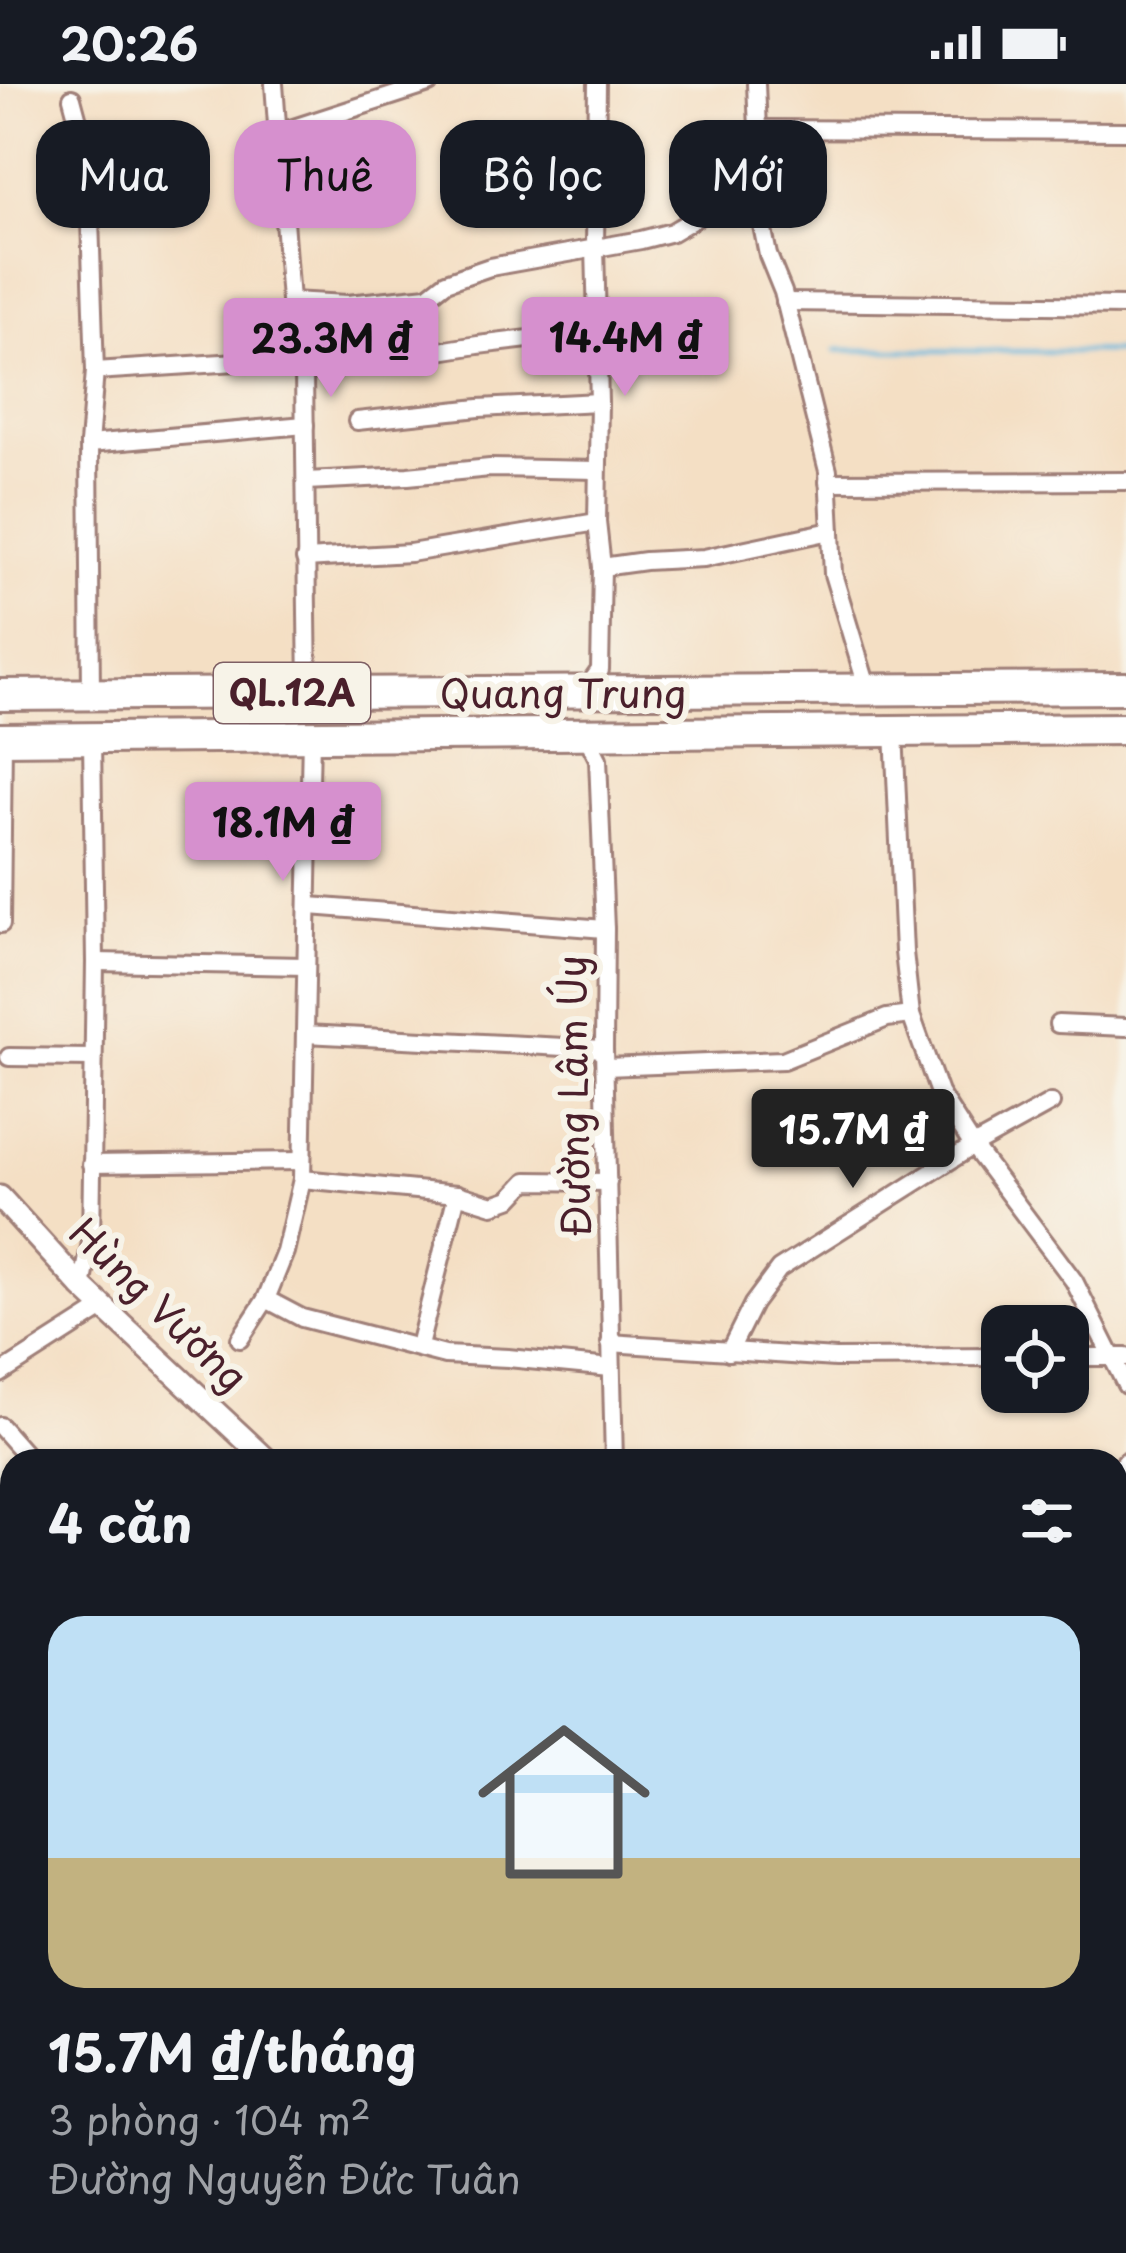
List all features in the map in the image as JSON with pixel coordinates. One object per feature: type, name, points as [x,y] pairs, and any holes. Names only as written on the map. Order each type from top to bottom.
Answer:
[{"type":"highway","name":"Quang Trung","points":[[0,695],[1126,688]]},
{"type":"highway","points":[[585,692],[585,733]]},
{"type":"highway","points":[[91,693],[92,737]]},
{"type":"highway","name":"Quang Trung","points":[[1,739],[1126,729]]},
{"type":"street","points":[[274,84],[277,120]]},
{"type":"street","points":[[318,120],[429,84]]},
{"type":"street","points":[[585,692],[600,670],[597,84]]},
{"type":"street","points":[[756,84],[758,120]]},
{"type":"street","points":[[73,98],[78,120]]},
{"type":"street","points":[[827,129],[1126,131]]},
{"type":"street","points":[[90,228],[94,371],[89,444],[91,693]]},
{"type":"street","points":[[285,228],[290,358]]},
{"type":"street","points":[[290,301],[347,304],[428,296],[446,282],[490,267],[678,228]]},
{"type":"street","points":[[763,228],[828,482],[833,574],[868,690]]},
{"type":"street","points":[[785,302],[1126,306]]},
{"type":"street","points":[[304,373],[596,331]]},
{"type":"street","points":[[94,371],[301,358],[308,692]]},
{"type":"street","points":[[356,421],[599,402]]},
{"type":"street","points":[[89,444],[305,424]]},
{"type":"street","points":[[306,481],[490,467],[597,470]]},
{"type":"street","points":[[828,482],[1126,481]]},
{"type":"street","points":[[305,559],[410,553],[597,521]]},
{"type":"street","points":[[602,567],[704,558],[831,530]]},
{"type":"street","points":[[894,731],[911,1015],[939,1093],[1074,1281],[1119,1357],[1126,1385]]},
{"type":"street","name":"Đường Lâm Úy","points":[[585,733],[598,759],[605,929],[613,1449]]},
{"type":"street","points":[[240,1339],[266,1299],[285,1252],[302,1170],[311,735]]},
{"type":"street","points":[[82,1287],[91,1242],[92,737]]},
{"type":"street","points":[[1,739],[2,924]]},
{"type":"street","points":[[310,906],[605,929]]},
{"type":"street","points":[[94,962],[306,966]]},
{"type":"street","points":[[305,1034],[604,1058],[783,1060],[887,1018],[911,1015]]},
{"type":"street","points":[[1058,1024],[1126,1027]]},
{"type":"street","points":[[9,1057],[92,1058]]},
{"type":"street","points":[[729,1352],[753,1304],[779,1269],[973,1146],[1051,1103]]},
{"type":"street","points":[[92,1164],[302,1170],[457,1194],[494,1205],[510,1199],[527,1181],[608,1182]]},
{"type":"street","points":[[419,1346],[457,1194]]},
{"type":"street","name":"Hùng Vương","points":[[0,1197],[82,1287],[255,1449]]},
{"type":"street","points":[[266,1299],[302,1318],[445,1355],[610,1368]]},
{"type":"street","points":[[0,1374],[105,1307]]},
{"type":"street","points":[[610,1343],[835,1358],[981,1358]]},
{"type":"street","points":[[0,1426],[20,1449]]},
{"type":"waterway","points":[[836,350],[1126,352]]}]
